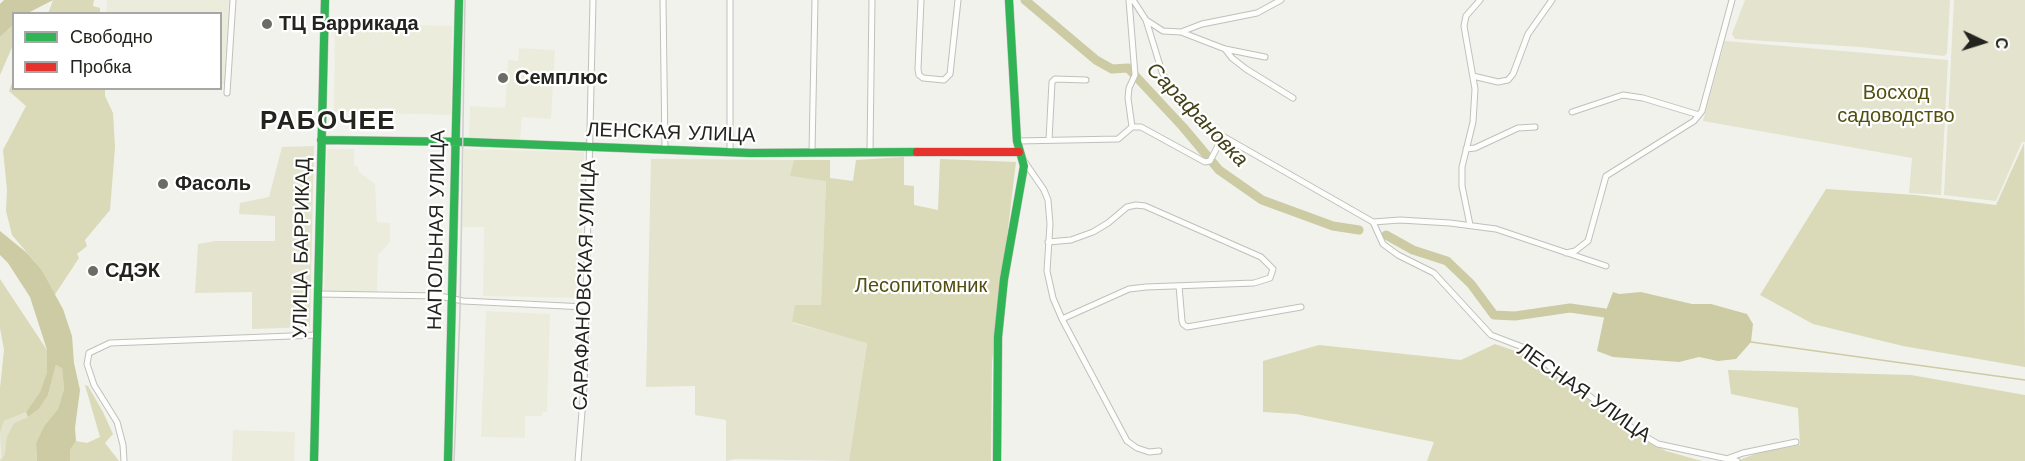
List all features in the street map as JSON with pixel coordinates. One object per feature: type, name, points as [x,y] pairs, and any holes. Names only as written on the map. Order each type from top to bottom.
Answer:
[{"type":"street","points":[[227,93],[233,0]]},
{"type":"street","name":"УЛИЦА БАРРИКАД","points":[[314,461],[325,0]]},
{"type":"street","name":"НАПОЛЬНАЯ УЛИЦА","points":[[448,461],[459,0]]},
{"type":"street","name":"САРАФАНОВСКАЯ УЛИЦА","points":[[578,461],[584,387],[593,0]]},
{"type":"street","points":[[663,0],[665,150]]},
{"type":"street","points":[[730,0],[730,152]]},
{"type":"street","points":[[812,153],[815,0]]},
{"type":"street","points":[[870,151],[872,0]]},
{"type":"street","points":[[921,0],[919,75],[923,78],[944,80],[950,74],[958,0]]},
{"type":"street","points":[[997,461],[998,338],[1004,279],[1022,176],[1021,156],[1017,141],[1009,0]]},
{"type":"street","points":[[1129,0],[1135,75],[1129,88],[1128,98],[1132,127]]},
{"type":"street","name":"ЛЕСНАЯ УЛИЦА","points":[[1133,0],[1146,20],[1162,72],[1174,96],[1205,126],[1372,222],[1383,244],[1398,255],[1434,273],[1491,335],[1525,348],[1639,433],[1658,444],[1737,461]]},
{"type":"street","points":[[1181,32],[1202,24],[1257,13],[1281,0]]},
{"type":"street","points":[[1470,225],[1462,186],[1462,167],[1473,122],[1475,89],[1464,26],[1466,16],[1480,0]]},
{"type":"street","points":[[1473,76],[1498,82],[1508,80],[1513,74],[1528,34],[1552,0]]},
{"type":"street","points":[[1585,259],[1606,176],[1694,121],[1702,111],[1732,0]]},
{"type":"street","points":[[1146,20],[1163,30],[1181,32],[1225,49],[1265,57]]},
{"type":"street","points":[[1225,49],[1246,69],[1293,98]]},
{"type":"street","points":[[1049,140],[1052,82],[1055,79],[1086,80]]},
{"type":"street","points":[[1572,112],[1623,95],[1643,98],[1699,115]]},
{"type":"street","points":[[1017,141],[1119,139],[1132,127],[1141,127],[1201,161],[1210,160],[1223,136]]},
{"type":"street","points":[[1466,149],[1475,148],[1518,128],[1535,127]]},
{"type":"street","name":"ЛЕНСКАЯ УЛИЦА","points":[[321,140],[455,141],[730,152],[870,151],[1021,156]]},
{"type":"street","points":[[1021,156],[1044,190],[1048,200],[1050,224],[1047,271],[1053,298],[1062,320],[1127,441],[1149,452],[1159,451]]},
{"type":"street","points":[[1048,242],[1071,240],[1093,232],[1127,207],[1136,205],[1144,206],[1261,257],[1273,269],[1270,278],[1254,283],[1129,289],[1062,320]]},
{"type":"street","points":[[1372,222],[1400,220],[1496,229],[1606,266]]},
{"type":"street","points":[[1566,253],[1582,248],[1588,241]]},
{"type":"street","points":[[1179,286],[1182,321],[1187,327],[1301,307]]},
{"type":"street","points":[[318,294],[441,296],[463,301],[586,307]]},
{"type":"street","points":[[124,461],[123,445],[117,422],[94,385],[87,364],[89,353],[110,343],[317,335]]},
{"type":"street","points":[[1728,459],[1743,453],[1796,442]]},
{"type":"shaded area","points":[[4,0],[53,0],[30,12],[12,12],[12,26],[0,37],[0,4]]},
{"type":"shaded area","points":[[107,0],[229,0],[224,84],[222,85],[222,12],[106,12]]},
{"type":"shaded area","points":[[335,23],[452,26],[451,115],[334,112]]},
{"type":"shaded area","points":[[519,48],[555,50],[551,119],[522,117],[520,140],[469,137],[470,106],[505,108],[508,60],[518,61]]},
{"type":"shaded area","points":[[327,149],[354,149],[354,165],[358,167],[359,172],[375,184],[377,222],[390,223],[390,242],[378,255],[377,293],[324,292]]},
{"type":"shaded area","points":[[464,149],[584,152],[580,298],[483,296],[484,227],[462,227]]},
{"type":"shaded area","points":[[0,231],[27,253],[41,269],[63,309],[72,336],[74,363],[80,390],[75,428],[76,441],[70,450],[70,461],[37,461],[36,443],[44,426],[58,409],[64,389],[62,368],[56,365],[48,395],[39,409],[28,417],[26,412],[40,392],[47,373],[47,350],[30,297],[8,263],[0,255]]},
{"type":"shaded area","points":[[1613,292],[1619,294],[1641,292],[1692,304],[1711,304],[1747,314],[1753,324],[1751,342],[1736,359],[1718,361],[1699,357],[1679,362],[1613,357],[1597,351],[1605,313]]},
{"type":"shaded area","points":[[486,311],[550,314],[547,412],[542,412],[542,416],[525,416],[525,438],[481,437]]},
{"type":"shaded area","points":[[233,430],[295,432],[294,461],[232,461]]},
{"type":"green space","points":[[53,0],[94,0],[93,6],[100,8],[100,12],[49,12]]},
{"type":"green space","points":[[1745,0],[1950,0],[1947,53],[1944,56],[1860,47],[1735,39],[1732,34]]},
{"type":"green space","points":[[1954,0],[2025,0],[2025,142],[2022,142],[1996,201],[1944,195]]},
{"type":"green space","points":[[12,26],[12,47],[0,75],[0,37]]},
{"type":"green space","name":"Восход садоводство","points":[[1725,41],[1948,60],[1941,195],[1909,193],[1912,158],[1703,121]]},
{"type":"green space","points":[[12,83],[12,90],[105,90],[105,96],[113,113],[115,147],[110,210],[85,240],[87,246],[77,254],[79,258],[54,296],[41,269],[12,235],[6,211],[7,190],[3,150],[26,106],[9,91]]},
{"type":"green space","points":[[2024,143],[2025,367],[1903,346],[1813,324],[1760,295],[1826,189],[1916,195],[1996,205]]},
{"type":"green space","points":[[314,146],[310,327],[252,329],[252,292],[195,293],[198,244],[216,241],[275,241],[275,216],[239,214],[240,203],[269,197],[282,147]]},
{"type":"green space","name":"Лесопитомник","points":[[904,157],[904,185],[914,186],[914,205],[938,210],[940,159],[1016,162],[992,362],[991,461],[849,461],[867,343],[792,322],[795,305],[821,305],[826,181],[790,176],[794,160],[830,160],[830,178],[853,181],[856,160]]},
{"type":"green space","points":[[651,159],[794,160],[791,176],[826,180],[821,306],[792,323],[867,342],[849,461],[735,459],[726,461],[726,420],[695,415],[695,386],[646,387]]},
{"type":"green space","points":[[0,279],[47,350],[48,373],[40,392],[26,412],[4,421],[0,433],[0,388],[4,350],[0,328]]},
{"type":"green space","points":[[1495,344],[1532,357],[1636,435],[1666,451],[1702,461],[1427,461],[1434,442],[1296,414],[1263,412],[1263,361],[1319,345],[1461,360]]},
{"type":"green space","points":[[56,365],[62,367],[64,389],[58,409],[44,426],[36,443],[37,461],[1,461],[5,454],[7,437],[14,423],[39,409],[48,395]]},
{"type":"green space","points":[[1728,370],[1911,375],[2025,395],[2025,461],[1736,461],[1761,452],[1800,445],[1798,408],[1731,394]]},
{"type":"green space","points":[[85,385],[88,386],[103,412],[113,434],[105,443],[119,461],[70,461],[70,450],[76,441],[87,443],[100,437]]},
{"type":"green space","points":[[26,412],[28,417],[14,423],[7,461],[1,461],[0,433],[4,421]]},
{"type":"waterway","name":"Сарафановка","points":[[1025,0],[1096,60],[1112,69],[1128,68],[1219,170],[1262,200],[1333,226],[1359,230]]},
{"type":"waterway","name":"Сарафановка","points":[[1386,235],[1413,250],[1447,261],[1471,284],[1494,315],[1515,316],[1570,308],[1605,313]]},
{"type":"waterway","points":[[1751,342],[2025,380]]},
{"type":"tram line","points":[[454,461],[460,313],[465,0]]},
{"type":"traffic: fast","points":[[314,461],[325,0]]},
{"type":"traffic: fast","points":[[448,461],[459,0]]},
{"type":"traffic: fast","points":[[997,461],[998,337],[1004,279],[1024,166],[1017,141],[1009,0]]},
{"type":"traffic: fast","points":[[321,140],[467,142],[750,153],[917,152]]},
{"type":"traffic: jam","points":[[917,152],[1019,152]]},
{"type":"place","name":"ТЦ Баррикада","points":[[267,24]]},
{"type":"place","name":"Семплюс","points":[[503,78]]},
{"type":"place","name":"Фасоль","points":[[163,184]]},
{"type":"place","name":"СДЭК","points":[[93,271]]},
{"type":"district","name":"РАБОЧЕЕ","points":[[328,121]]}]
